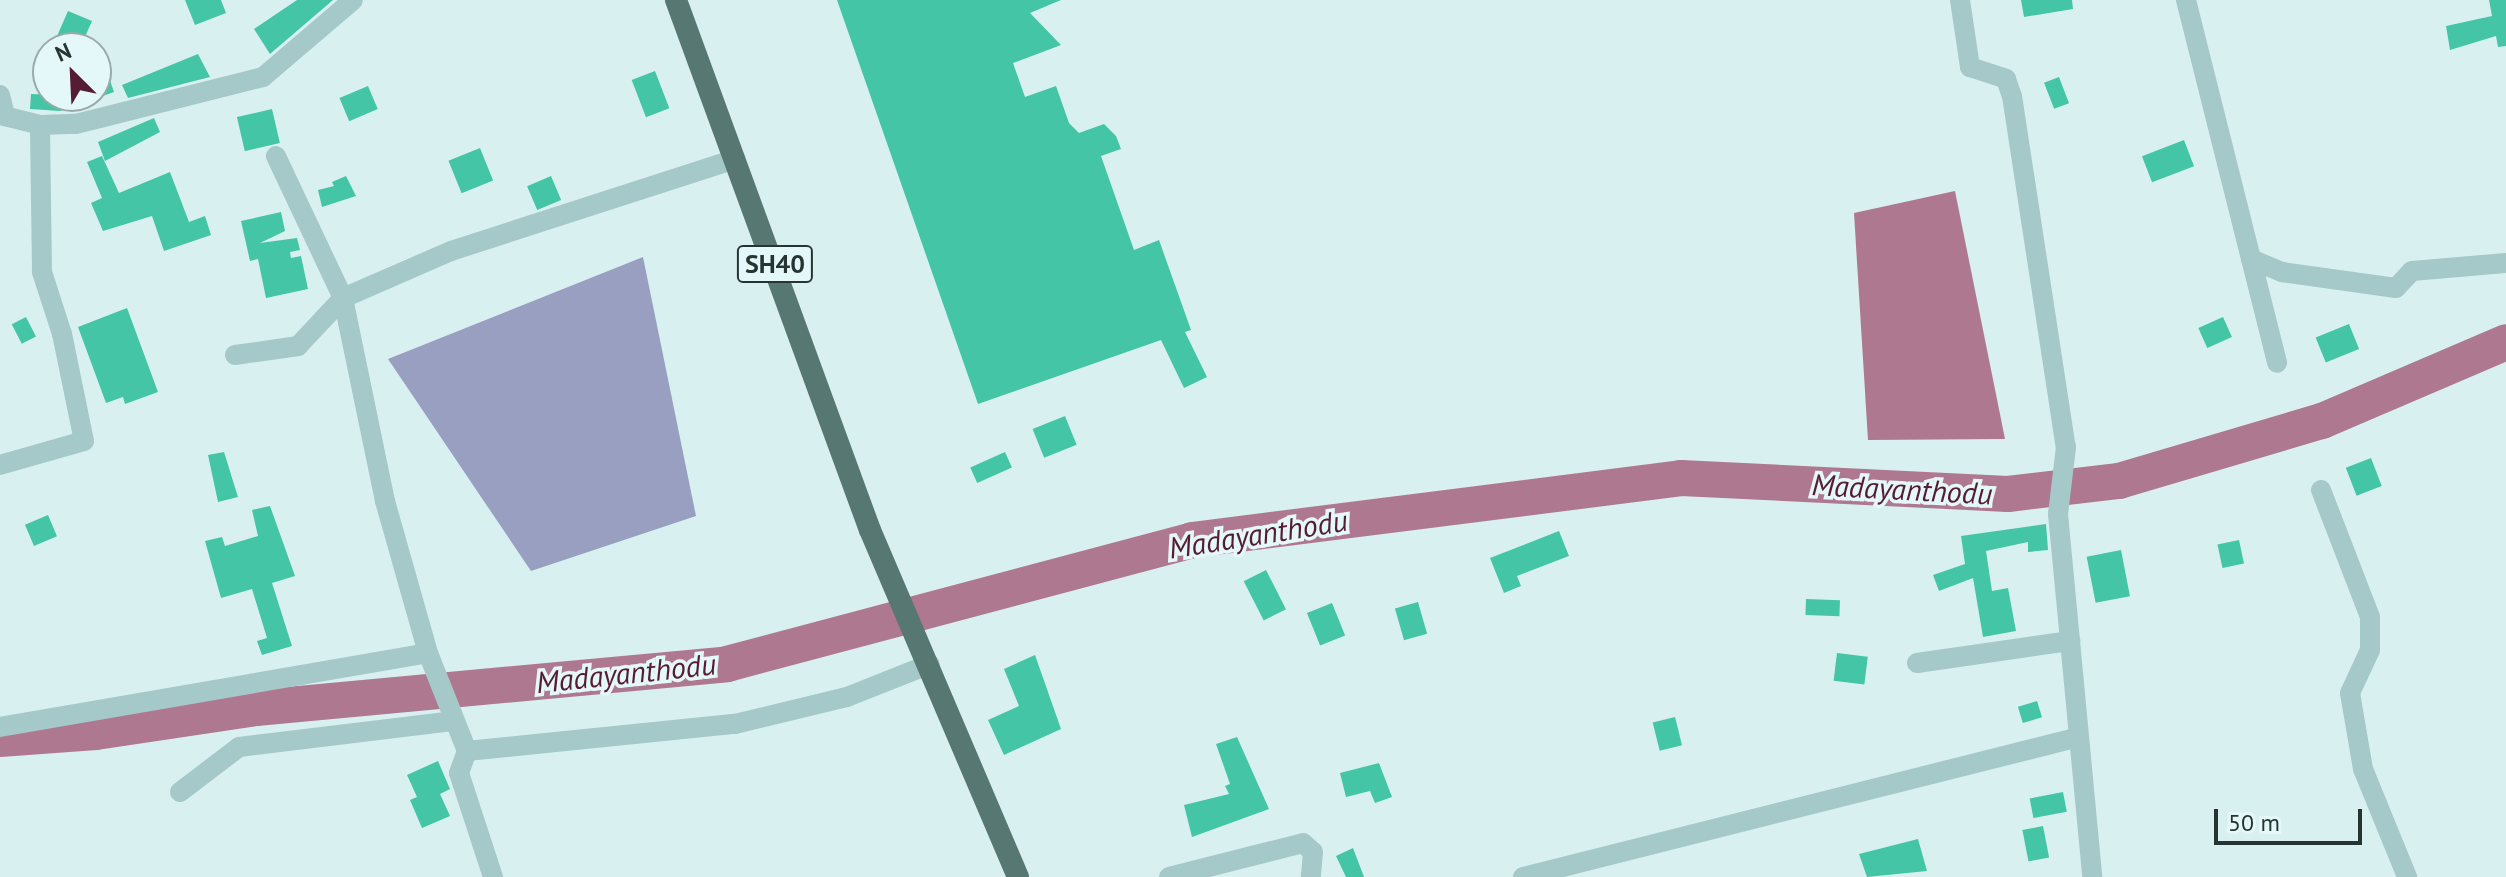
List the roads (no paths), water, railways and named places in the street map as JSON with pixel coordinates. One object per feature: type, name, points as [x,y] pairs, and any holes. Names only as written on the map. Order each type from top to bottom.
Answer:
[{"type":"main road","name":"SH40","points":[[676,0],[870,530],[927,657],[1018,877]]},
{"type":"street","points":[[2,109],[40,125],[76,124],[263,77],[353,0]]},
{"type":"street","points":[[1960,0],[1970,67],[2006,79],[2012,96],[2066,447],[2058,514],[2092,877]]},
{"type":"street","points":[[2186,0],[2277,363]]},
{"type":"street","points":[[0,465],[84,441],[62,334],[42,272],[40,125]]},
{"type":"street","points":[[276,156],[343,298],[385,501],[428,653],[467,751],[459,773],[493,877]]},
{"type":"street","points":[[235,355],[298,346],[343,298],[451,251],[736,159]]},
{"type":"street","points":[[2251,259],[2311,278],[2396,288],[2412,271],[2506,263]]},
{"type":"street","points":[[2321,490],[2370,617],[2370,650],[2350,693],[2363,769],[2407,877]]},
{"type":"street","points":[[1917,663],[2070,641]]},
{"type":"street","points":[[0,727],[428,653]]},
{"type":"street","points":[[467,751],[735,724],[847,697],[927,657]]},
{"type":"street","points":[[180,792],[239,747],[451,712]]},
{"type":"street","points":[[1523,877],[2079,737]]},
{"type":"street","points":[[1169,877],[1303,843],[1313,852],[1311,877]]},
{"type":"waterway","name":"Madayanthodu","points":[[0,739],[96,732],[256,708],[727,664],[1192,540],[1681,478],[2008,494],[2119,481],[2322,421],[2506,342]]}]
